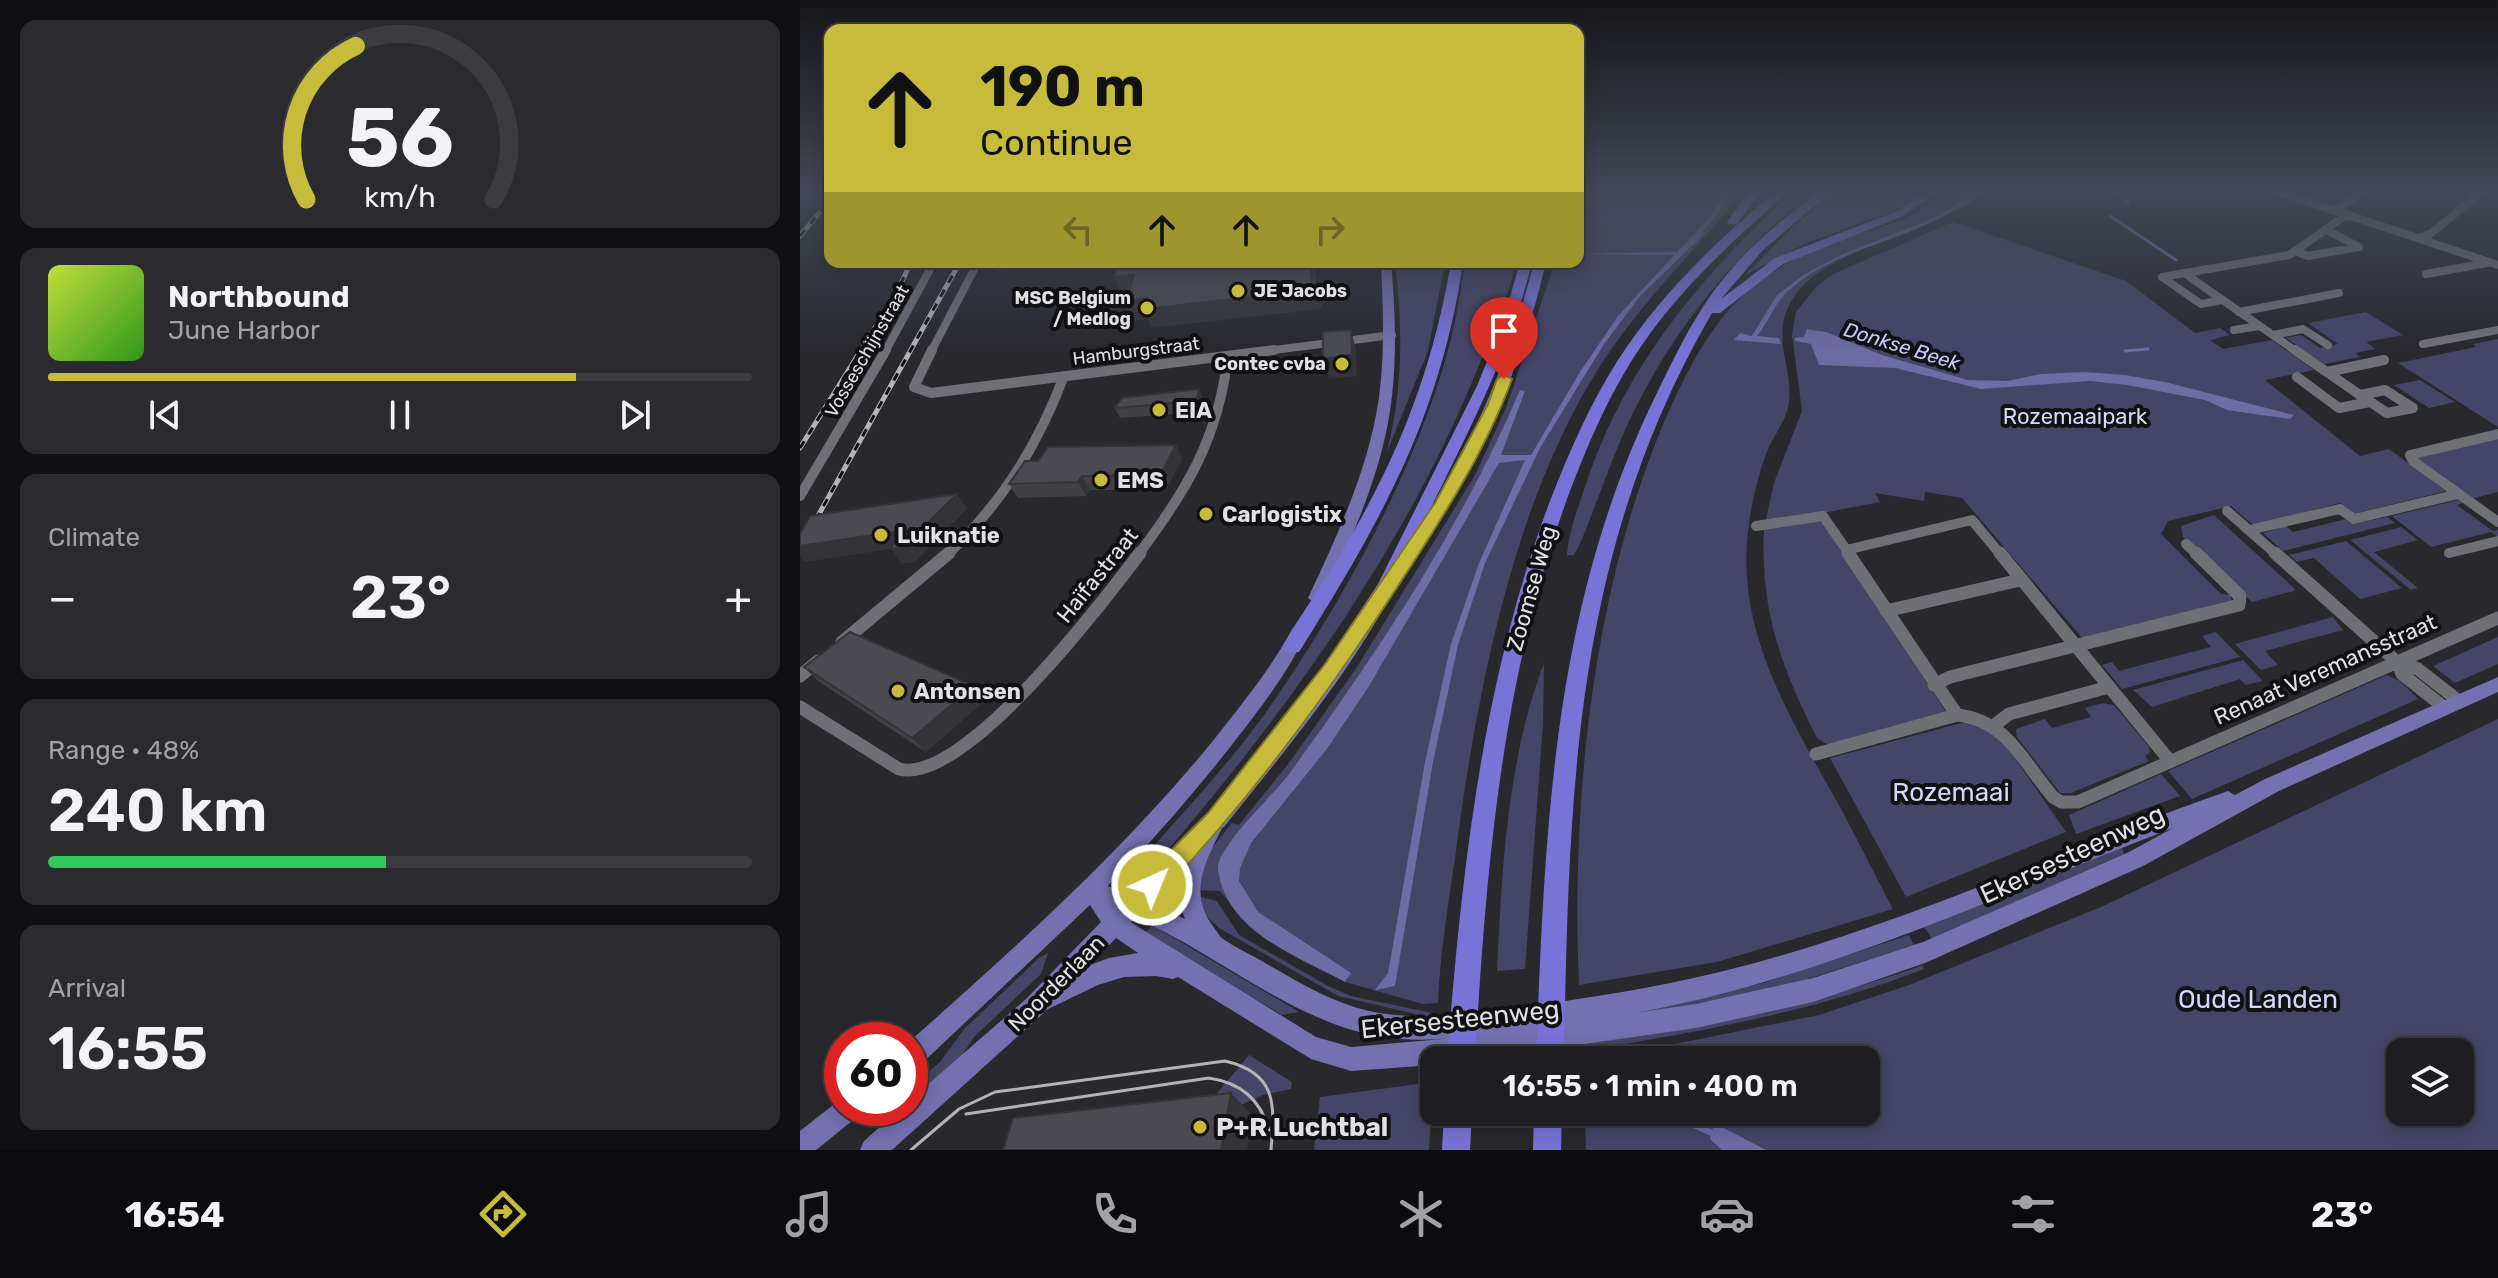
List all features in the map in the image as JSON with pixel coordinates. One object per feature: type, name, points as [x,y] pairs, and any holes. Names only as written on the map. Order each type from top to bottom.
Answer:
[{"type":"highway","points":[[1650,325],[1673,286],[1711,246]]},
{"type":"highway","name":"Zoomse Weg","points":[[1462,1046],[1469,943],[1488,772],[1507,671],[1552,515],[1594,416],[1650,325],[1723,246]]},
{"type":"highway","points":[[1550,1046],[1562,781],[1582,630],[1602,548],[1627,471],[1698,325],[1725,284],[1765,246]]},
{"type":"highway","points":[[1698,325],[1779,261],[1818,246]]},
{"type":"highway","points":[[1292,647],[1344,567],[1405,449],[1439,353],[1456,268]]},
{"type":"highway","name":"Noorderlaan","points":[[1216,820],[1332,670],[1387,585],[1477,403],[1513,308],[1524,268]]},
{"type":"highway","points":[[1387,585],[1443,504],[1495,404],[1541,268]]},
{"type":"highway","points":[[1456,1150],[1457,1126]]},
{"type":"highway","points":[[1547,1150],[1548,1126]]},
{"type":"main road","name":"Noorderlaan","points":[[928,1041],[1093,891],[1207,763],[1292,647],[1368,484],[1383,428],[1392,335],[1386,268]]},
{"type":"main road","name":"Ekersesteenweg","points":[[1093,891],[1116,925],[1187,972],[1311,1047],[1351,1059],[1439,1053],[1696,1016],[1813,990],[1925,952],[2136,859],[2272,785],[2498,684]]},
{"type":"main road","name":"Ekersesteenweg","points":[[1093,891],[1135,904],[1332,1013],[1395,1028],[1432,1029],[1590,1009],[1689,991],[1792,963],[1860,941],[2112,840],[2272,785]]},
{"type":"main road","name":"Noorderlaan","points":[[873,1150],[1034,1007],[1216,820]]},
{"type":"main road","points":[[1214,945],[1192,915],[1187,895],[1193,868],[1216,820]]},
{"type":"main road","points":[[1034,1007],[1084,979],[1120,965],[1157,963],[1187,972]]},
{"type":"main road","points":[[800,1147],[826,1126]]},
{"type":"street","points":[[2223,300],[2201,304],[2162,277],[2280,257],[2302,246]]},
{"type":"street","points":[[2295,251],[2308,256],[2359,247],[2356,246]]},
{"type":"street","points":[[2440,246],[2494,264]]},
{"type":"street","points":[[2426,274],[2494,264]]},
{"type":"street","name":"Vosseschijnstraat","points":[[800,496],[919,294],[931,268]]},
{"type":"street","name":"Hamburgstraat","points":[[975,268],[914,387],[918,391],[931,393],[1392,335]]},
{"type":"street","points":[[2184,273],[2259,326],[2370,402],[2387,413],[2413,408],[2385,390],[2360,395]]},
{"type":"street","points":[[2239,312],[2339,293]]},
{"type":"street","points":[[2234,330],[2259,326]]},
{"type":"street","points":[[2273,335],[2303,329],[2328,345]]},
{"type":"street","points":[[2423,344],[2498,330]]},
{"type":"street","name":"Haïfastraat","points":[[800,707],[897,770],[924,770],[944,761],[1016,698],[1107,601],[1141,556],[1205,454],[1221,410],[1228,356]]},
{"type":"street","points":[[2327,372],[2384,360]]},
{"type":"street","points":[[800,676],[924,578],[995,503],[1023,467],[1064,376]]},
{"type":"street","points":[[2297,377],[2339,408],[2370,402]]},
{"type":"street","points":[[2498,434],[2410,455],[2413,461],[2498,522]]},
{"type":"street","points":[[2249,530],[2340,509],[2354,519],[2458,494]]},
{"type":"street","points":[[2227,511],[2397,662],[2402,674],[2453,705]]},
{"type":"street","points":[[1756,526],[1768,527],[1823,516],[1957,715]]},
{"type":"street","points":[[1846,550],[1972,520],[2170,761]]},
{"type":"street","points":[[2449,553],[2498,541]]},
{"type":"street","points":[[1934,685],[1950,677],[2239,605],[2240,596],[2186,544]]},
{"type":"street","points":[[1886,611],[2020,580]]},
{"type":"street","name":"Renaat Veremansstraat","points":[[1996,724],[2045,788],[2061,802],[2078,802],[2498,618]]},
{"type":"street","points":[[1816,754],[1957,715],[1973,714],[1996,724],[2009,714],[2109,687]]},
{"type":"green space","points":[[1584,246],[1696,246],[1629,325],[1600,366],[1569,420],[1543,478],[1502,603],[1474,733],[1445,930],[1438,1003],[1423,1004],[1345,982],[1348,978],[1258,924],[1233,892],[1242,830],[1226,848],[1220,863],[1229,902],[1220,891],[1195,890],[1208,853],[1232,823],[1239,825],[1289,763],[1357,667],[1475,475],[1506,408],[1553,268],[1584,268]]},
{"type":"green space","points":[[1738,246],[1753,246],[1710,292],[1668,350],[1625,429],[1580,544],[1574,555],[1567,555],[1574,519],[1586,484],[1622,400],[1670,324]]},
{"type":"green space","points":[[1774,246],[1801,246],[1745,275]]},
{"type":"green space","points":[[1825,246],[1872,246],[1816,274],[1789,305],[1782,336],[1789,381],[1787,411],[1761,469],[1748,531],[1747,569],[1751,605],[1759,641],[1787,709],[1893,909],[1717,962],[1579,985],[1579,845],[1591,701],[1618,560],[1638,492],[1662,427],[1686,375],[1715,327],[1750,289]]},
{"type":"green space","name":"Rozemaaipark","points":[[1898,246],[2022,246],[2126,281],[2195,333],[2220,328],[2230,335],[2210,340],[2223,349],[2272,340],[2314,370],[2265,380],[2360,456],[2389,449],[2446,491],[2353,514],[2340,503],[2253,525],[2231,506],[2168,521],[2161,534],[2221,594],[2231,595],[2231,600],[2083,639],[1962,498],[1925,492],[1924,501],[1875,493],[1880,502],[1765,524],[1774,483],[1802,411],[1792,335],[1796,312],[1817,286],[1833,274]]},
{"type":"green space","points":[[1395,268],[1444,268],[1428,351],[1387,452],[1399,381]]},
{"type":"green space","points":[[1463,268],[1515,268],[1504,303],[1447,438],[1376,569],[1293,692],[1154,866],[1142,859],[1209,784],[1271,705],[1365,551],[1420,434],[1441,375],[1456,318]]},
{"type":"green space","points":[[2366,312],[2403,335],[2366,342],[2375,349],[2355,353],[2360,357],[2324,364],[2286,338],[2301,335],[2320,348],[2338,344],[2308,323]]},
{"type":"green space","points":[[2498,339],[2498,427],[2398,363],[2476,347],[2473,344]]},
{"type":"green space","points":[[2420,380],[2455,402],[2429,408],[2394,385]]},
{"type":"green space","points":[[2498,439],[2498,492],[2471,499],[2417,458]]},
{"type":"green space","points":[[2458,500],[2463,503],[2457,505],[2493,531],[2498,530],[2498,537],[2491,532],[2431,547],[2392,516]]},
{"type":"green space","points":[[2214,515],[2294,591],[2252,602],[2183,537],[2181,526]]},
{"type":"green space","points":[[2387,517],[2395,523],[2283,551],[2263,533],[2286,526],[2293,532],[2346,519],[2354,524]]},
{"type":"green space","points":[[1815,521],[1824,523],[1948,715],[1828,745],[1817,738],[1783,662],[1770,612],[1764,558],[1764,529]]},
{"type":"green space","points":[[2401,527],[2418,540],[2374,552],[2418,588],[2411,590],[2350,540]]},
{"type":"green space","points":[[2346,541],[2402,588],[2360,599],[2314,558],[2297,562],[2289,555]]},
{"type":"green space","points":[[2333,617],[2343,630],[2265,651],[2278,665],[2261,670],[2235,644]]},
{"type":"green space","points":[[2216,632],[2240,657],[2122,689],[2102,665],[2112,662],[2119,671],[2211,647],[2202,636]]},
{"type":"green space","points":[[2498,637],[2498,664],[2455,683],[2433,666]]},
{"type":"green space","points":[[2243,660],[2263,681],[2246,685],[2240,679],[2152,707],[2133,690]]},
{"type":"green space","points":[[1544,663],[1543,724],[1525,969],[1497,971],[1508,815],[1522,738]]},
{"type":"green space","points":[[2387,675],[2400,681],[2418,699],[2192,799],[2168,771]]},
{"type":"green space","points":[[2103,703],[2114,705],[2149,747],[2150,752],[2145,756],[2149,761],[2071,793],[2060,793],[2017,737],[2016,729],[2045,719],[2052,728],[2091,717],[2085,708]]},
{"type":"green space","name":"Oude Landen","points":[[2498,719],[2498,1150],[1586,1150],[1585,1126],[1880,1126],[1880,1046],[1665,1046],[1819,1015],[1909,985],[2101,907]]},
{"type":"green space","name":"Rozemaai","points":[[1969,721],[1998,734],[2066,832],[1906,897],[1830,758]]},
{"type":"green space","points":[[2161,774],[2180,796],[2076,834],[2069,815]]},
{"type":"green space","points":[[2122,848],[2124,854],[1932,939],[1924,927]]},
{"type":"green space","points":[[1197,896],[1217,901],[1239,935],[1328,986],[1351,996],[1437,1014],[1437,1019],[1338,996],[1219,928],[1204,914]]},
{"type":"green space","points":[[1152,925],[1299,1012],[1282,1015],[1145,933]]},
{"type":"green space","points":[[1909,935],[1914,945],[1767,992],[1624,1017],[1623,1014],[1763,983]]},
{"type":"green space","points":[[1048,953],[1041,974],[974,1037],[961,1057],[928,1087],[928,1072],[941,1061],[964,1029]]},
{"type":"green space","points":[[1923,965],[1924,969],[1882,984],[1798,1009],[1610,1046],[1582,1046],[1754,1014]]},
{"type":"green space","points":[[1249,1055],[1292,1082],[1291,1089],[1263,1095],[1219,1115],[1208,1104]]},
{"type":"green space","points":[[1420,1084],[1420,1126],[1430,1126],[1429,1150],[1314,1150],[1320,1097]]},
{"type":"shaded area","points":[[1683,246],[1692,246],[1641,295],[1604,344],[1540,448],[1485,563],[1458,645],[1433,762],[1395,986],[1375,990],[1388,973],[1425,762],[1451,644],[1479,563],[1525,460],[1499,463],[1369,686],[1326,750],[1251,843],[1240,868],[1239,881],[1258,912],[1351,973],[1345,982],[1287,952],[1250,926],[1224,892],[1218,870],[1220,860],[1235,835],[1289,774],[1415,589],[1471,492],[1520,390],[1525,391],[1501,455],[1531,455],[1580,372],[1618,316],[1674,255],[1584,254],[1677,252]]},
{"type":"shaded area","points":[[1873,246],[1809,275],[1780,300],[1757,336],[1779,338],[1781,344],[1734,340],[1740,333],[1752,336],[1777,295],[1805,274],[1843,254]]},
{"type":"shaded area","name":"Donkse Beek","points":[[1807,329],[1826,332],[1882,355],[1968,380],[2008,381],[2040,374],[2085,372],[2125,375],[2165,382],[2294,415],[2290,419],[2227,410],[2205,400],[2090,381],[1981,389],[1895,368],[1819,365],[1811,344],[1795,341],[1795,338],[1804,337]]},
{"type":"shaded area","points":[[1713,1127],[1722,1127],[1766,1150],[1722,1150],[1710,1139]]},
{"type":"building","points":[[1117,268],[1311,268],[1311,280],[1316,280],[1316,290],[1144,309],[1147,298],[1126,301],[1134,275],[1114,277]]},
{"type":"building","points":[[1351,330],[1352,355],[1323,359],[1323,332]]},
{"type":"building","points":[[1199,389],[1197,401],[1115,408],[1122,398]]},
{"type":"building","points":[[1176,445],[1163,470],[1117,470],[1113,476],[1082,476],[1078,482],[1009,484],[1025,461],[1038,461],[1048,447]]},
{"type":"building","points":[[957,494],[903,547],[891,549],[899,531],[800,546],[800,534],[810,516]]},
{"type":"building","name":"Antonsen","points":[[850,632],[974,686],[912,738],[804,667]]},
{"type":"building","points":[[1231,1093],[1221,1150],[1003,1150],[1013,1118]]},
{"type":"waterway","points":[[2154,246],[2176,260]]},
{"type":"waterway","name":"Donkse Beek","points":[[2125,351],[2148,349]]},
{"type":"waterway","points":[[1696,1126],[1714,1134]]},
{"type":"tram line","points":[[911,1150],[959,1109],[995,1092],[1225,1061],[1255,1074],[1269,1093],[1273,1118],[1271,1150]]},
{"type":"tram line","points":[[966,1114],[1209,1078],[1231,1084],[1248,1094],[1269,1130]]},
{"type":"railway","points":[[800,448],[896,294],[908,268]]},
{"type":"railway","points":[[800,548],[957,268]]},
{"type":"place","name":"JE Jacobs","points":[[1238,291]]},
{"type":"place","name":"MSC Belgium / Medlog","points":[[1147,308]]},
{"type":"place","name":"Contec cvba","points":[[1342,364]]},
{"type":"place","name":"EIA","points":[[1159,410]]},
{"type":"place","name":"EMS","points":[[1101,480]]},
{"type":"place","name":"Carlogistix","points":[[1206,514]]},
{"type":"place","name":"Luiknatie","points":[[881,535]]},
{"type":"place","name":"Antonsen","points":[[898,691]]},
{"type":"place","name":"P+R Luchtbal","points":[[1200,1127]]},
{"type":"route","points":[[1152,885],[1216,820],[1332,670],[1443,504],[1495,404],[1504,379]]}]
